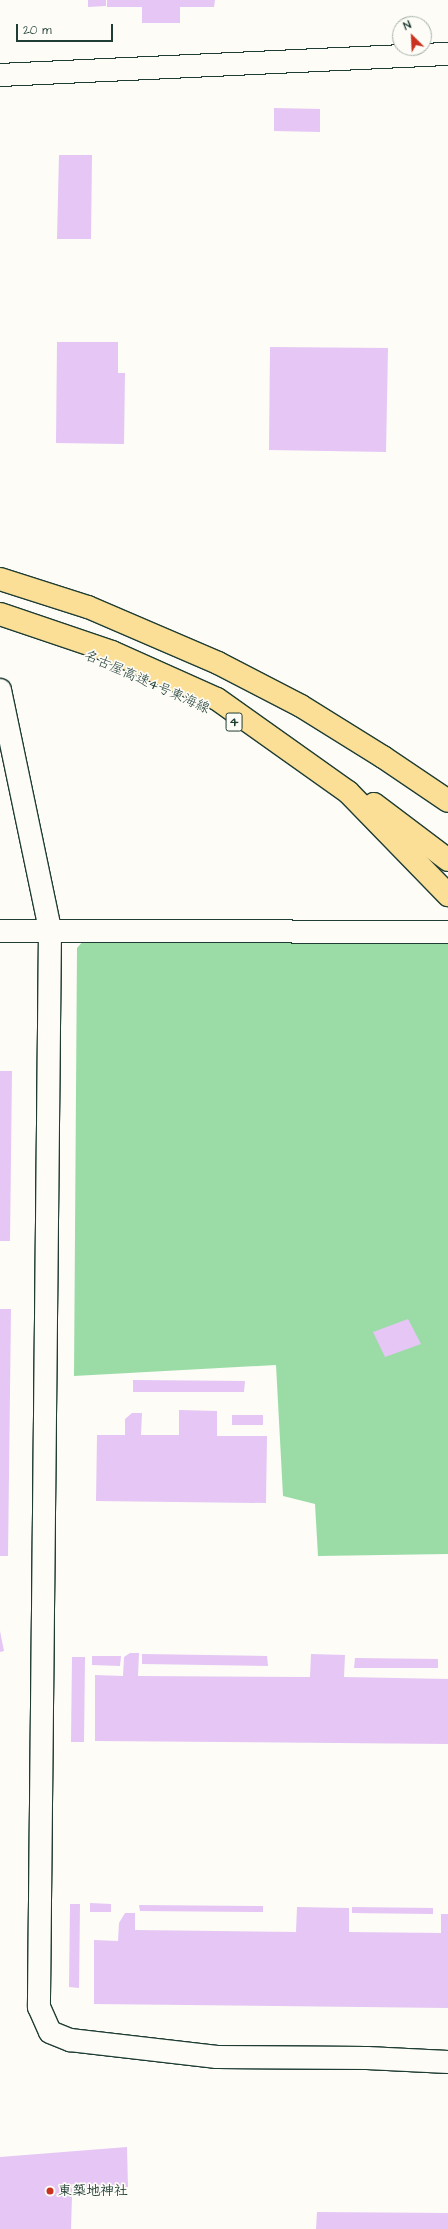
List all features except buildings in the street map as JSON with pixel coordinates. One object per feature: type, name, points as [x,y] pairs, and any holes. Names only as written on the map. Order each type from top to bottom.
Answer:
[{"type":"highway","points":[[0,579],[88,608],[218,663],[300,706],[383,757],[448,801]]},
{"type":"highway","points":[[0,589],[94,623],[221,690],[448,796]]},
{"type":"highway","points":[[0,614],[221,690],[348,792],[448,895]]},
{"type":"highway","name":"名古屋高速4号東海線","points":[[0,624],[106,661],[208,708],[348,786],[409,829],[448,860]]},
{"type":"street","points":[[0,75],[448,54]]},
{"type":"street","points":[[0,690],[50,930],[39,2007],[50,2032],[70,2040],[217,2057],[367,2058],[448,2062]]},
{"type":"street","points":[[0,930],[448,932]]},
{"type":"green space","points":[[85,939],[448,941],[448,1554],[318,1556],[315,1504],[283,1496],[276,1365],[74,1376],[77,948]]},
{"type":"place","name":"東築地神社","points":[[50,2191]]}]
